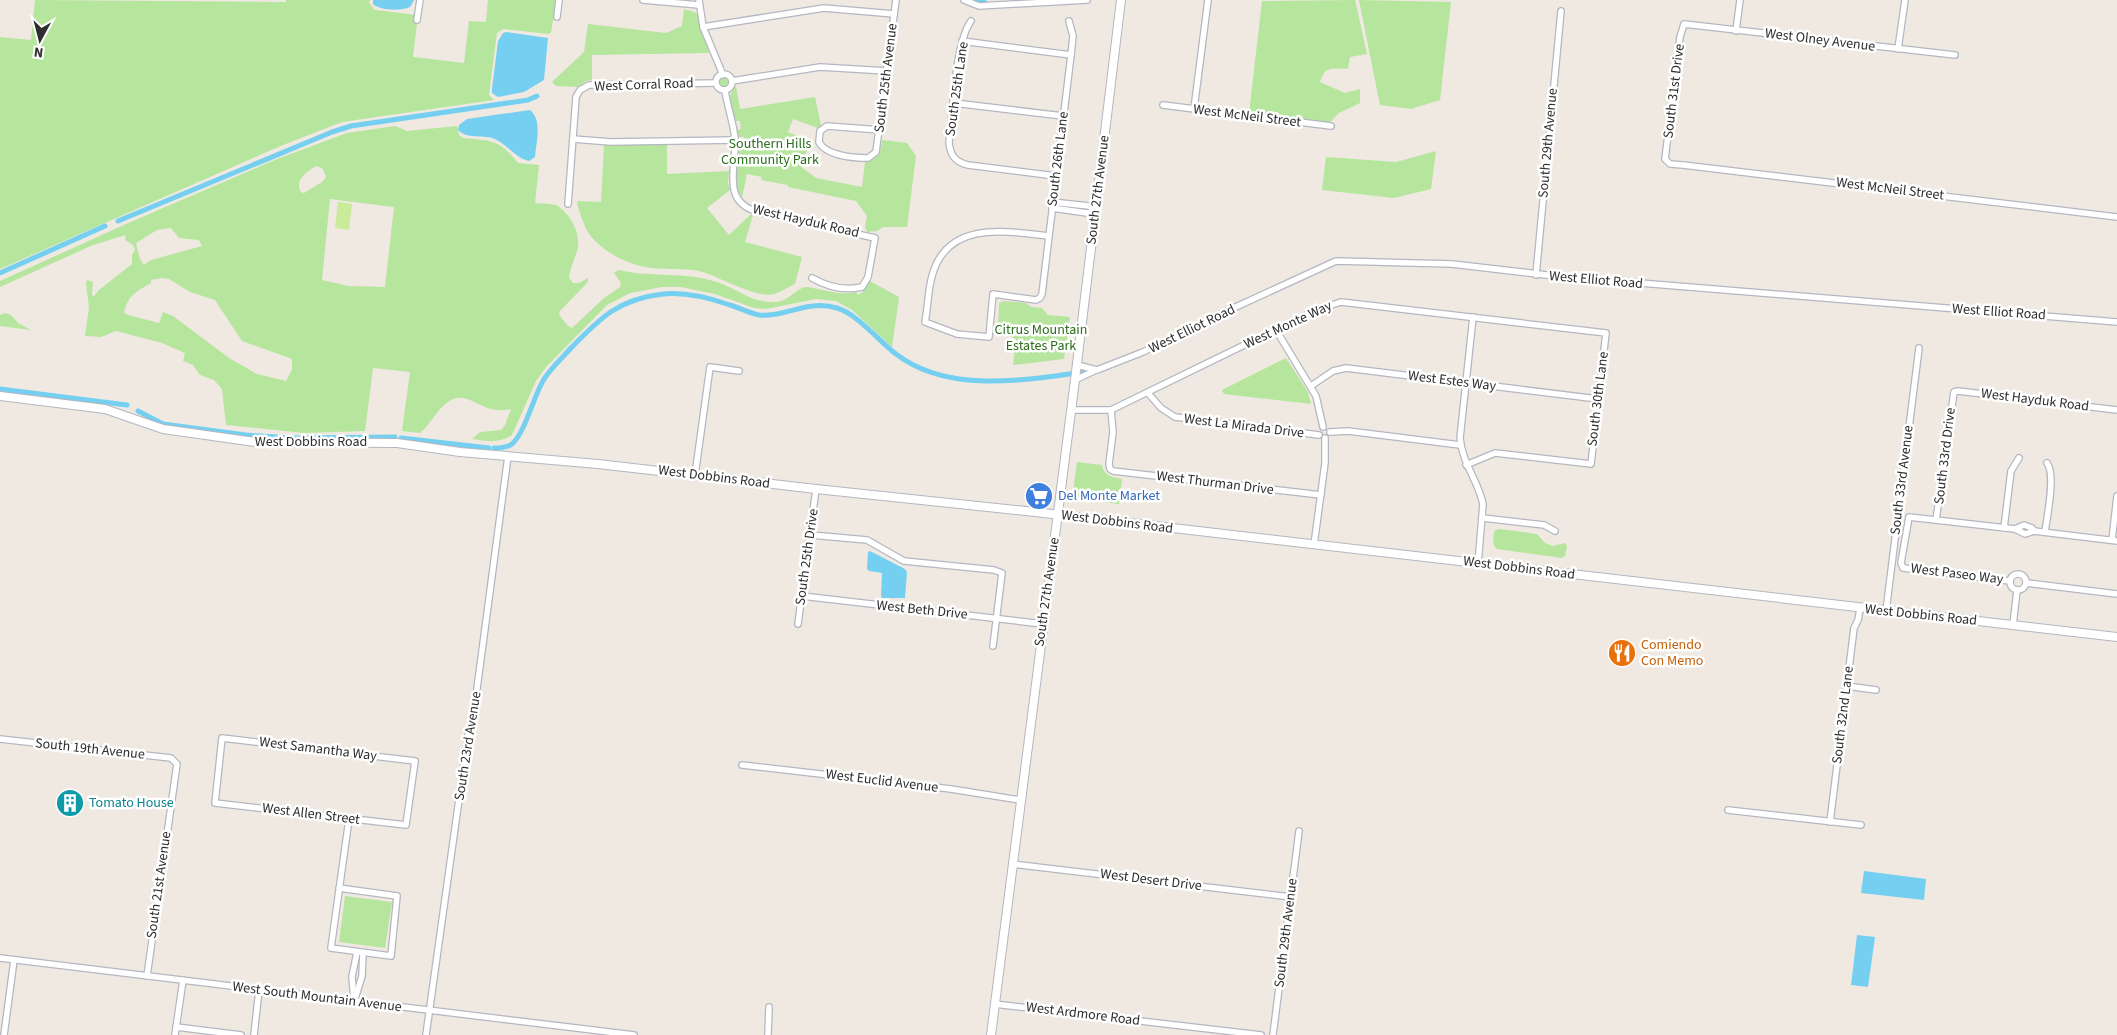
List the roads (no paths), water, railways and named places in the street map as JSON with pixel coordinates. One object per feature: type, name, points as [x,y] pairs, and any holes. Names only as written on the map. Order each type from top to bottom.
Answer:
[{"type":"main road","name":"South 27th Avenue","points":[[991,1035],[1072,410],[1121,0]]},
{"type":"main road","name":"West Dobbins Road","points":[[0,396],[105,408],[163,430],[208,437],[284,444],[378,442],[695,475],[2117,637]]},
{"type":"street","points":[[417,20],[420,0]]},
{"type":"street","points":[[557,17],[560,0]]},
{"type":"street","points":[[643,0],[699,3],[703,27],[722,75]]},
{"type":"street","name":"South 25th Avenue","points":[[880,130],[827,126],[820,131],[818,138],[820,145],[828,151],[865,158],[873,156],[877,149],[880,130],[896,0]]},
{"type":"street","points":[[964,0],[979,6],[1087,0]]},
{"type":"street","points":[[1194,109],[1208,0]]},
{"type":"street","points":[[1736,31],[1740,0]]},
{"type":"street","points":[[1898,49],[1905,0]]},
{"type":"street","points":[[703,27],[824,8],[894,14]]},
{"type":"street","name":"South 29th Avenue","points":[[1536,275],[1561,11]]},
{"type":"street","name":"South 25th Lane","points":[[971,21],[966,28],[962,41],[949,142],[953,158],[960,163],[968,165],[1056,176]]},
{"type":"street","name":"South 26th Lane","points":[[1048,236],[984,231],[952,245],[941,257],[932,275],[925,322],[957,334],[989,337],[993,294],[1036,300],[1040,298],[1056,176],[1071,55],[1072,36],[1069,21]]},
{"type":"street","name":"West Olney Avenue","points":[[1684,24],[1955,55]]},
{"type":"street","name":"South 31st Drive","points":[[1665,160],[1680,37],[1684,24]]},
{"type":"street","points":[[962,41],[1071,55]]},
{"type":"street","points":[[732,81],[820,67],[887,71]]},
{"type":"street","points":[[722,75],[729,77],[732,81]]},
{"type":"street","points":[[722,75],[717,79],[716,83],[718,87],[725,90]]},
{"type":"street","points":[[725,90],[730,87],[732,81]]},
{"type":"street","name":"West Corral Road","points":[[573,139],[576,97],[580,90],[589,85],[716,83]]},
{"type":"street","points":[[568,204],[573,139],[611,142],[735,140],[725,90]]},
{"type":"street","points":[[954,103],[1063,116]]},
{"type":"street","name":"West McNeil Street","points":[[1163,105],[1330,126]]},
{"type":"street","name":"West Hayduk Road","points":[[735,140],[732,182],[734,194],[749,210],[876,238],[868,277],[862,287],[851,290],[820,283],[812,278]]},
{"type":"street","name":"West McNeil Street","points":[[1665,160],[1670,164],[2117,217]]},
{"type":"street","points":[[1052,205],[1087,213],[1096,210]]},
{"type":"street","name":"West Elliot Road","points":[[1076,373],[1097,370],[1143,352],[1336,261],[1422,262],[1536,275],[2117,322]]},
{"type":"street","name":"West Monte Way","points":[[1072,410],[1111,410],[1327,305],[1341,302],[1606,333]]},
{"type":"street","points":[[1473,318],[1460,427],[1460,445],[1466,465],[1481,494],[1483,518],[1478,564]]},
{"type":"street","points":[[1276,330],[1320,406],[1323,428],[1320,429],[1325,463],[1314,545]]},
{"type":"street","name":"South 30th Lane","points":[[1466,465],[1495,453],[1591,464],[1606,333]]},
{"type":"street","name":"South 33rd Avenue","points":[[1886,612],[1919,348]]},
{"type":"street","points":[[695,475],[710,367],[739,370]]},
{"type":"street","name":"West Estes Way","points":[[1310,386],[1333,371],[1346,368],[1598,399]]},
{"type":"street","points":[[1076,373],[1097,370]]},
{"type":"street","name":"West Hayduk Road","points":[[1954,392],[2117,410]]},
{"type":"street","name":"South 33rd Drive","points":[[1936,520],[1954,392]]},
{"type":"street","name":"West La Mirada Drive","points":[[1148,393],[1160,408],[1175,417],[1322,436]]},
{"type":"street","name":"West Thurman Drive","points":[[1111,410],[1113,432],[1110,469],[1321,495]]},
{"type":"street","points":[[1323,428],[1327,428],[1330,432],[1348,432],[1460,445]]},
{"type":"street","points":[[1322,436],[1328,437],[1330,432]]},
{"type":"street","name":"South 23rd Avenue","points":[[426,1035],[467,744],[472,726],[508,456]]},
{"type":"street","points":[[2004,528],[2011,471],[2019,458]]},
{"type":"street","points":[[2045,532],[2051,476],[2050,466],[2047,463]]},
{"type":"street","name":"South 25th Drive","points":[[798,624],[816,489]]},
{"type":"street","points":[[1936,520],[2015,529],[2025,534],[2034,531],[2114,540],[2117,496]]},
{"type":"street","name":"West Paseo Way","points":[[1936,520],[1909,517],[1901,563],[1903,568],[2010,580]]},
{"type":"street","points":[[1483,518],[1544,526],[1555,531]]},
{"type":"street","points":[[2015,529],[2024,525],[2032,528],[2034,531]]},
{"type":"street","points":[[811,535],[867,540],[904,561],[994,570],[1002,574],[993,646]]},
{"type":"street","name":"West Paseo Way","points":[[2020,573],[2026,578],[2026,583],[2022,589],[2017,590],[2013,588],[2010,580],[2014,574],[2020,573]]},
{"type":"street","name":"West Paseo Way","points":[[2026,583],[2117,594]]},
{"type":"street","points":[[2014,626],[2017,590]]},
{"type":"street","name":"West Beth Drive","points":[[802,596],[1043,624]]},
{"type":"street","name":"South 32nd Lane","points":[[1830,822],[1854,628],[1860,609]]},
{"type":"street","points":[[1847,686],[1876,690]]},
{"type":"street","name":"West Samantha Way","points":[[215,803],[222,738],[415,761],[406,825]]},
{"type":"street","name":"South 19th Avenue","points":[[0,739],[171,758],[177,764]]},
{"type":"street","name":"South 21st Avenue","points":[[147,976],[177,764]]},
{"type":"street","name":"West Euclid Avenue","points":[[742,765],[951,789],[1020,800]]},
{"type":"street","name":"West Allen Street","points":[[215,803],[406,825]]},
{"type":"street","points":[[1728,810],[1861,825]]},
{"type":"street","points":[[339,888],[397,896],[391,956],[332,948],[339,888],[349,819]]},
{"type":"street","name":"South 29th Avenue","points":[[1273,1035],[1299,831]]},
{"type":"street","name":"West Desert Drive","points":[[1012,864],[1291,897]]},
{"type":"street","points":[[354,1002],[362,976],[360,952]]},
{"type":"street","points":[[354,1002],[352,976],[360,952]]},
{"type":"street","name":"West South Mountain Avenue","points":[[0,958],[603,1033],[634,1035]]},
{"type":"street","points":[[4,1035],[14,960]]},
{"type":"street","points":[[175,1035],[183,980]]},
{"type":"street","points":[[254,1035],[259,990]]},
{"type":"street","name":"West Ardmore Road","points":[[994,1004],[1261,1035]]},
{"type":"street","points":[[768,1035],[769,1007]]},
{"type":"street","points":[[176,1027],[241,1035]]},
{"type":"water","points":[[373,0],[414,0],[410,7],[396,10],[377,6],[373,4]]},
{"type":"water","points":[[503,33],[548,38],[544,80],[524,92],[498,97],[492,93],[492,89],[498,41]]},
{"type":"water","points":[[530,110],[536,120],[538,132],[535,157],[529,161],[519,157],[497,140],[488,137],[465,135],[458,130],[459,125],[467,119]]},
{"type":"water","points":[[870,551],[905,569],[907,572],[905,598],[882,598],[882,573],[867,569],[868,552]]},
{"type":"water","points":[[1864,871],[1926,879],[1924,900],[1861,893]]},
{"type":"water","points":[[1857,935],[1875,937],[1868,987],[1851,985]]},
{"type":"waterway","points":[[977,0],[984,0]]},
{"type":"waterway","points":[[118,221],[332,132],[351,126],[528,100],[537,96]]},
{"type":"waterway","points":[[0,273],[105,226]]},
{"type":"waterway","points":[[494,448],[508,446],[517,439],[544,379],[592,327],[622,305],[648,296],[663,294],[680,294],[706,298],[759,315],[778,314],[816,306],[837,308],[868,328],[896,354],[917,367],[939,375],[987,381],[1036,378],[1083,372]]},
{"type":"waterway","points":[[0,389],[127,405]]},
{"type":"waterway","points":[[138,411],[163,424],[246,435],[291,438],[395,437]]},
{"type":"waterway","points":[[401,438],[489,448]]},
{"type":"place","name":"Del Monte Market","points":[[1039,496]]},
{"type":"place","name":"Comiendo Con Memo","points":[[1622,653]]},
{"type":"place","name":"Tomato House","points":[[70,803]]},
{"type":"park label","name":"Southern Hills Community Park","points":[[770,152]]},
{"type":"park label","name":"Citrus Mountain Estates Park","points":[[1041,338]]}]
